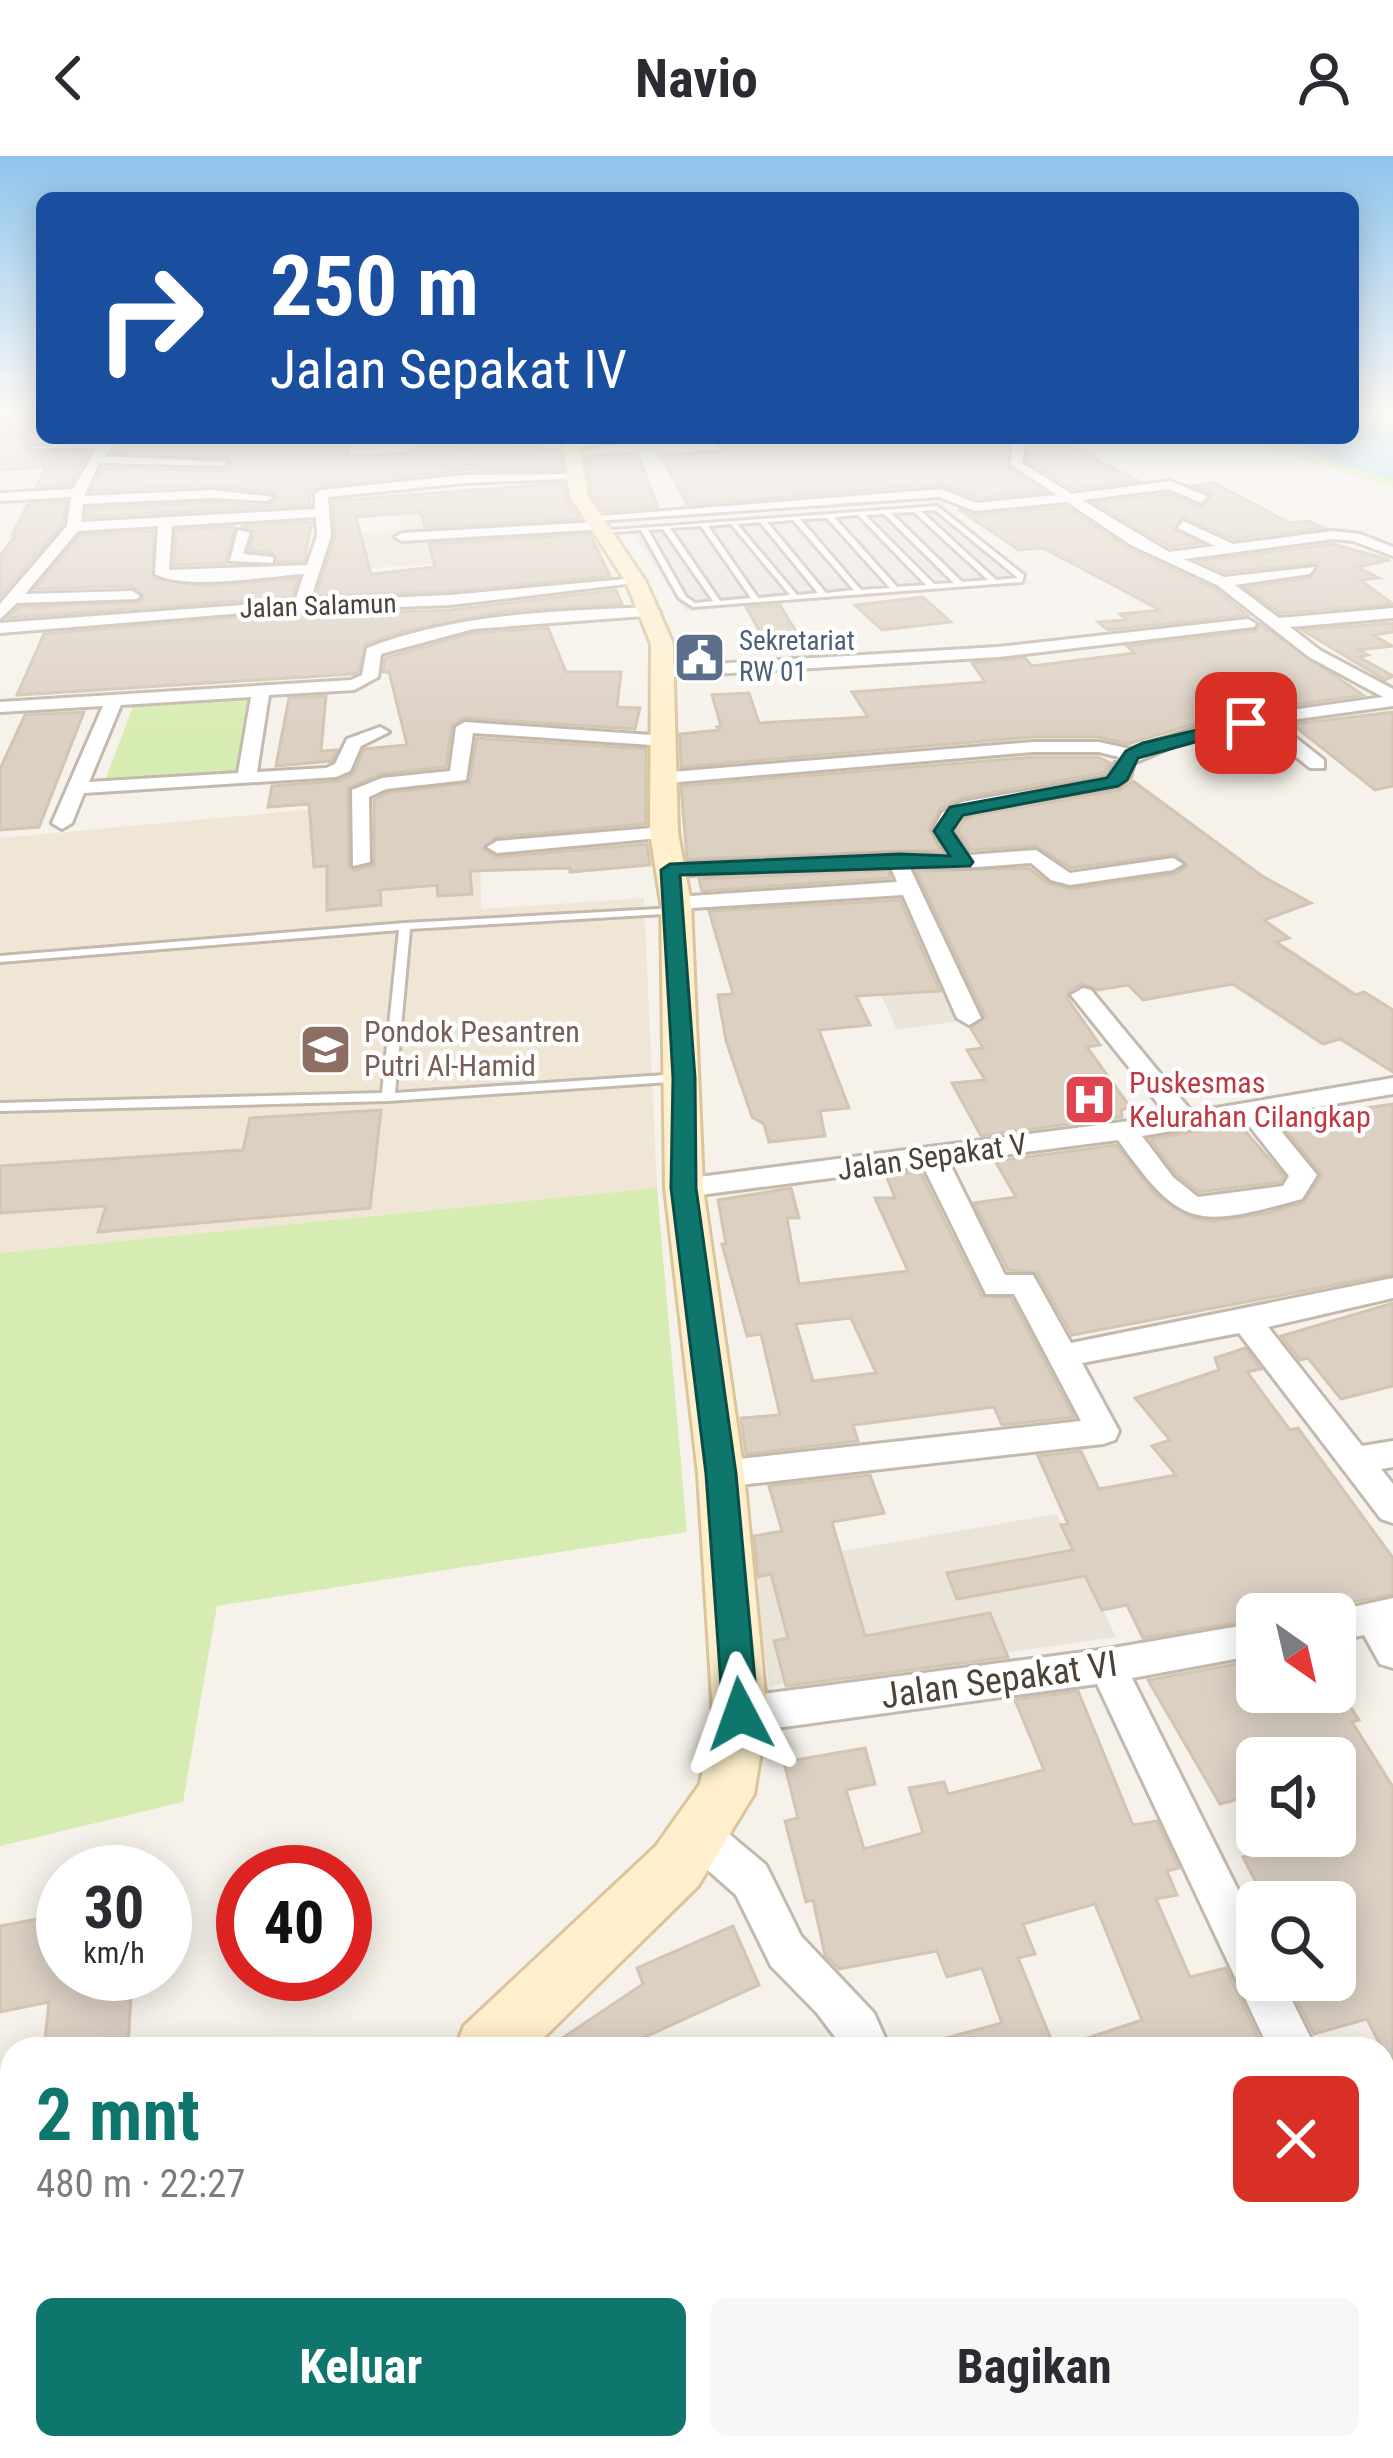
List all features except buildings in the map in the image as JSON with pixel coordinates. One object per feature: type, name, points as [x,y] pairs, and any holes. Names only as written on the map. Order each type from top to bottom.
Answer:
[{"type":"street","points":[[0,614],[41,571],[75,519]]},
{"type":"street","points":[[74,527],[222,519]]},
{"type":"street","points":[[301,606],[324,536],[323,519]]},
{"type":"street","points":[[401,519],[402,541]]},
{"type":"street","points":[[478,519],[480,531]]},
{"type":"street","points":[[499,2037],[677,1866],[701,1837],[726,1794],[740,1714],[721,1474],[684,1188],[684,1078],[662,644],[644,597],[602,519]]},
{"type":"street","points":[[402,541],[659,519]]},
{"type":"street","points":[[1105,519],[1165,557],[1222,582],[1315,654],[1393,698]]},
{"type":"street","points":[[166,523],[162,574],[190,577],[314,563]]},
{"type":"street","points":[[402,541],[480,531],[608,525]]},
{"type":"street","points":[[1183,525],[1228,547]]},
{"type":"street","points":[[1165,557],[1298,537],[1358,538],[1393,531]]},
{"type":"street","points":[[243,533],[237,560],[314,563]]},
{"type":"street","points":[[1358,538],[1393,552]]},
{"type":"street","points":[[1222,582],[1310,570]]},
{"type":"street","points":[[20,571],[41,571]]},
{"type":"street","points":[[13,599],[132,596]]},
{"type":"street","points":[[0,729],[6,706],[364,682],[373,651],[438,632],[644,597]]},
{"type":"street","name":"Jalan Salamun","points":[[0,628],[301,606],[644,597]]},
{"type":"street","points":[[1279,623],[1393,613]]},
{"type":"street","points":[[663,679],[998,652],[1248,624]]},
{"type":"street","points":[[663,679],[975,670]]},
{"type":"street","points":[[247,777],[261,690]]},
{"type":"street","points":[[62,824],[115,698]]},
{"type":"street","points":[[964,862],[943,831],[956,811],[1112,782],[1121,777],[1122,764],[1132,755],[1193,734],[1393,698]]},
{"type":"street","points":[[1262,720],[1317,764]]},
{"type":"street","points":[[360,862],[359,794],[382,784],[459,776],[464,727],[667,759],[1062,745],[1132,755]]},
{"type":"street","points":[[78,788],[337,771],[353,742],[380,732]]},
{"type":"street","points":[[497,847],[672,879],[908,888]]},
{"type":"street","points":[[672,879],[900,859],[964,862],[1036,856],[1058,876],[1070,879],[1173,864]]},
{"type":"street","points":[[900,859],[908,888],[970,1018]]},
{"type":"street","points":[[1083,995],[1184,1119]]},
{"type":"street","name":"Jalan Sepakat V","points":[[684,1188],[1125,1131],[1393,1086]]},
{"type":"street","points":[[1125,1131],[1168,1194],[1187,1208],[1213,1209],[1292,1193],[1304,1175],[1249,1108]]},
{"type":"street","points":[[721,1474],[1103,1431],[1023,1282],[996,1287],[933,1158]]},
{"type":"street","points":[[1065,1355],[1393,1288]]},
{"type":"street","points":[[1246,1321],[1393,1510]]},
{"type":"street","points":[[1353,1460],[1393,1454]]},
{"type":"street","points":[[1383,1616],[1393,1652]]},
{"type":"street","name":"Jalan Sepakat VI","points":[[740,1714],[1107,1666],[1236,1643]]},
{"type":"street","points":[[1107,1666],[1236,1933]]},
{"type":"street","points":[[701,1837],[752,1880],[786,1951],[833,1997],[862,2037]]},
{"type":"street","points":[[1269,2001],[1287,2037]]},
{"type":"lane","points":[[608,525],[666,528],[770,519]]},
{"type":"lane","points":[[795,519],[860,592]]},
{"type":"lane","points":[[832,519],[896,590]]},
{"type":"lane","points":[[865,519],[932,587]]},
{"type":"lane","points":[[894,519],[960,584]]},
{"type":"lane","points":[[926,519],[994,582]]},
{"type":"lane","points":[[608,525],[688,604],[1021,578],[952,519]]},
{"type":"lane","points":[[761,520],[824,595]]},
{"type":"lane","points":[[733,523],[795,597]]},
{"type":"lane","points":[[704,525],[756,600]]},
{"type":"lane","points":[[666,528],[718,603]]},
{"type":"lane","points":[[0,959],[405,926],[672,879]]},
{"type":"lane","points":[[388,1097],[405,926]]},
{"type":"lane","points":[[0,1107],[388,1097],[684,1078]]},
{"type":"shaded area","points":[[399,519],[561,519],[569,541],[439,564],[357,569],[354,533],[400,530]]},
{"type":"shaded area","points":[[718,519],[961,519],[1033,583],[685,611],[628,526]]},
{"type":"shaded area","name":"Pondok Pesantren Putri Al-Hamid","points":[[315,809],[312,863],[480,851],[481,909],[644,898],[657,1188],[0,1253],[0,838]]},
{"type":"shaded area","points":[[959,854],[1057,1007],[897,1030],[849,924],[786,928],[759,862]]},
{"type":"shaded area","points":[[1057,1514],[1116,1637],[770,1686],[749,1567]]},
{"type":"green space","points":[[263,698],[245,776],[104,783],[134,704]]},
{"type":"green space","points":[[657,1188],[687,1532],[217,1606],[183,1802],[0,1846],[0,1253]]},
{"type":"place","name":"Sekretariat RW 01","points":[[700,657]]},
{"type":"place","name":"Pondok Pesantren Putri Al-Hamid","points":[[325,1049]]},
{"type":"place","name":"Puskesmas Kelurahan Cilangkap","points":[[1090,1100]]},
{"type":"route","points":[[740,1714],[721,1474],[684,1188],[684,1078],[676,903],[670,870],[900,859],[964,862],[943,831],[956,811],[1095,788],[1121,777],[1122,764],[1149,747],[1246,723]]}]
